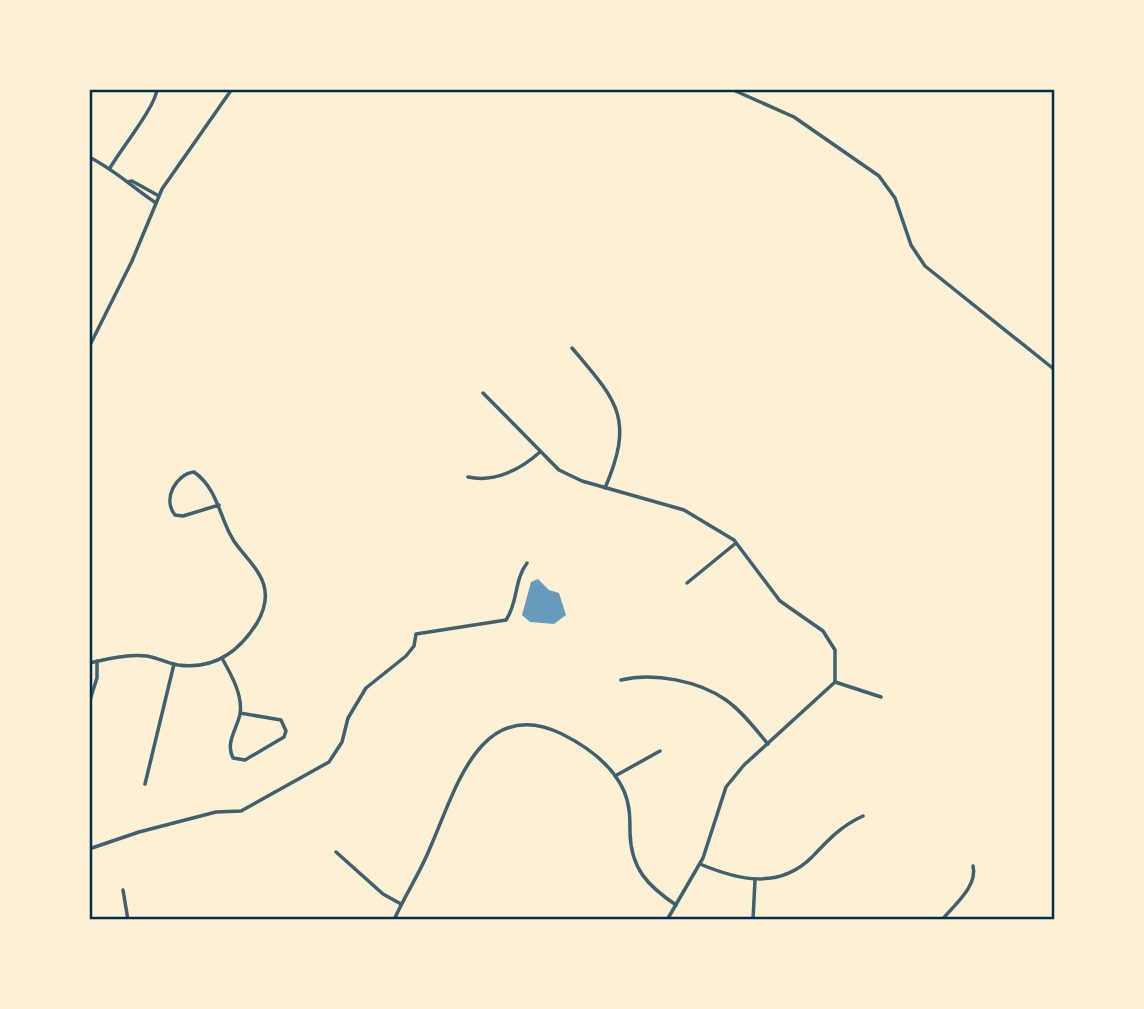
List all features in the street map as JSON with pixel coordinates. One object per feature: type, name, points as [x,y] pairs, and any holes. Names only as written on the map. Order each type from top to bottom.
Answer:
[{"type":"street","points":[[110,168],[129,135],[157,100],[157,89]]},
{"type":"street","points":[[89,347],[132,261],[159,196],[232,89]]},
{"type":"street","points":[[731,89],[794,117],[879,176],[895,198],[911,245],[925,266],[1055,370]]},
{"type":"street","points":[[89,157],[110,168],[128,182],[129,186],[156,203]]},
{"type":"street","points":[[128,182],[132,181],[159,196]]},
{"type":"street","points":[[572,348],[603,384],[618,409],[622,430],[605,488]]},
{"type":"street","points":[[483,393],[559,470],[605,488],[684,509],[736,543],[780,601],[823,631],[835,650],[835,682],[726,787],[700,864],[667,920]]},
{"type":"street","points":[[468,477],[482,480],[506,474],[527,464],[540,452]]},
{"type":"street","points":[[89,663],[137,656],[174,664],[203,665],[223,660],[250,634],[263,611],[266,594],[261,574],[233,540],[219,505],[211,488],[194,472],[184,473],[176,481],[170,502],[175,515],[183,516],[219,505]]},
{"type":"street","points":[[687,583],[736,543]]},
{"type":"street","points":[[89,849],[139,832],[216,813],[241,811],[329,762],[342,742],[348,718],[366,688],[414,646],[416,634],[506,620],[512,611],[521,571],[527,563]]},
{"type":"street","points":[[223,660],[239,695],[240,713],[230,745],[233,758],[245,760],[284,737],[286,731],[281,720],[240,713]]},
{"type":"street","points":[[89,703],[97,678],[97,661]]},
{"type":"street","points":[[145,784],[174,664]]},
{"type":"street","points":[[621,680],[651,676],[713,693],[739,711],[768,744]]},
{"type":"street","points":[[835,682],[881,697]]},
{"type":"street","points":[[394,920],[426,858],[470,758],[492,735],[522,726],[550,729],[588,749],[615,776],[627,801],[631,843],[638,871],[650,886],[677,905]]},
{"type":"street","points":[[615,776],[660,751]]},
{"type":"street","points":[[700,864],[731,876],[755,880],[783,876],[799,868],[840,827],[863,816]]},
{"type":"street","points":[[336,852],[376,887],[401,904]]},
{"type":"street","points":[[942,920],[972,883],[976,875],[973,866]]},
{"type":"street","points":[[753,920],[755,880]]},
{"type":"street","points":[[124,890],[128,920]]},
{"type":"street","points":[[581,920],[589,920]]},
{"type":"water","points":[[538,579],[549,590],[559,593],[566,615],[554,624],[530,622],[522,615],[531,582]]}]
